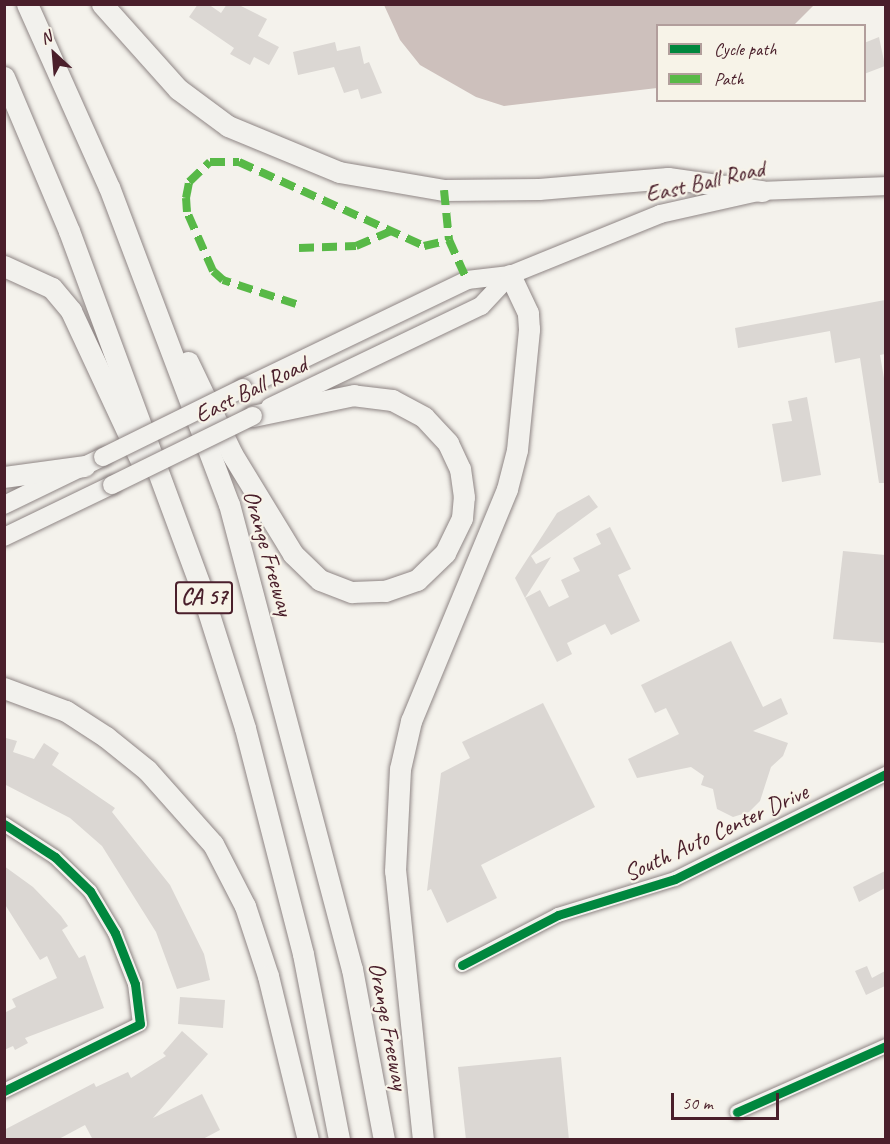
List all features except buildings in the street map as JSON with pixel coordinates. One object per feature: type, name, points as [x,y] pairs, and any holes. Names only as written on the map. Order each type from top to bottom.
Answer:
[{"type":"highway","name":"Orange Freeway","points":[[27,4],[109,187],[229,504],[343,935],[384,1140]]},
{"type":"highway","points":[[102,4],[178,89],[228,126],[339,172],[444,190],[539,189],[668,178],[762,191]]},
{"type":"highway","name":"CA 57","points":[[4,77],[69,231],[200,586],[245,728],[303,954],[339,1140]]},
{"type":"highway","points":[[109,187],[232,454],[306,569],[343,589],[385,591],[417,580],[445,553],[462,518],[464,497],[460,469],[448,443],[424,417],[392,400],[354,395],[253,416]]},
{"type":"highway","points":[[4,266],[52,288],[71,311],[200,586]]},
{"type":"highway","points":[[423,1140],[395,871],[400,769],[411,721],[507,489],[517,450],[529,329],[528,313],[510,275]]},
{"type":"highway","points":[[4,477],[93,462]]},
{"type":"highway","points":[[4,688],[66,711],[106,737],[147,770],[213,844],[245,906],[268,976],[308,1140]]},
{"type":"main road","name":"East Ball Road","points":[[4,505],[467,279],[510,275],[660,214],[762,191],[885,186]]},
{"type":"main road","name":"East Ball Road","points":[[4,537],[481,306],[510,275]]},
{"type":"street","name":"South Auto Center Drive","points":[[462,965],[558,915],[675,879],[885,774]]},
{"type":"street","points":[[4,824],[55,857],[90,891],[115,933],[131,974],[140,1024],[4,1091]]},
{"type":"street","points":[[737,1112],[885,1046]]},
{"type":"shaded area","points":[[384,5],[814,5],[795,24],[656,24],[656,88],[504,106],[476,97],[420,65],[400,40]]},
{"type":"marked path","points":[[296,304],[223,280],[213,271],[187,212],[186,198],[189,182],[210,162],[239,162],[424,246],[449,240]]},
{"type":"marked path","points":[[444,190],[449,240],[467,280]]},
{"type":"marked path","points":[[299,248],[356,246],[391,231]]},
{"type":"cycle path","points":[[462,965],[558,915],[675,879],[886,774]]},
{"type":"cycle path","points":[[4,824],[55,857],[90,891],[115,933],[135,984],[140,1024],[4,1091]]},
{"type":"cycle path","points":[[737,1112],[886,1046]]}]
